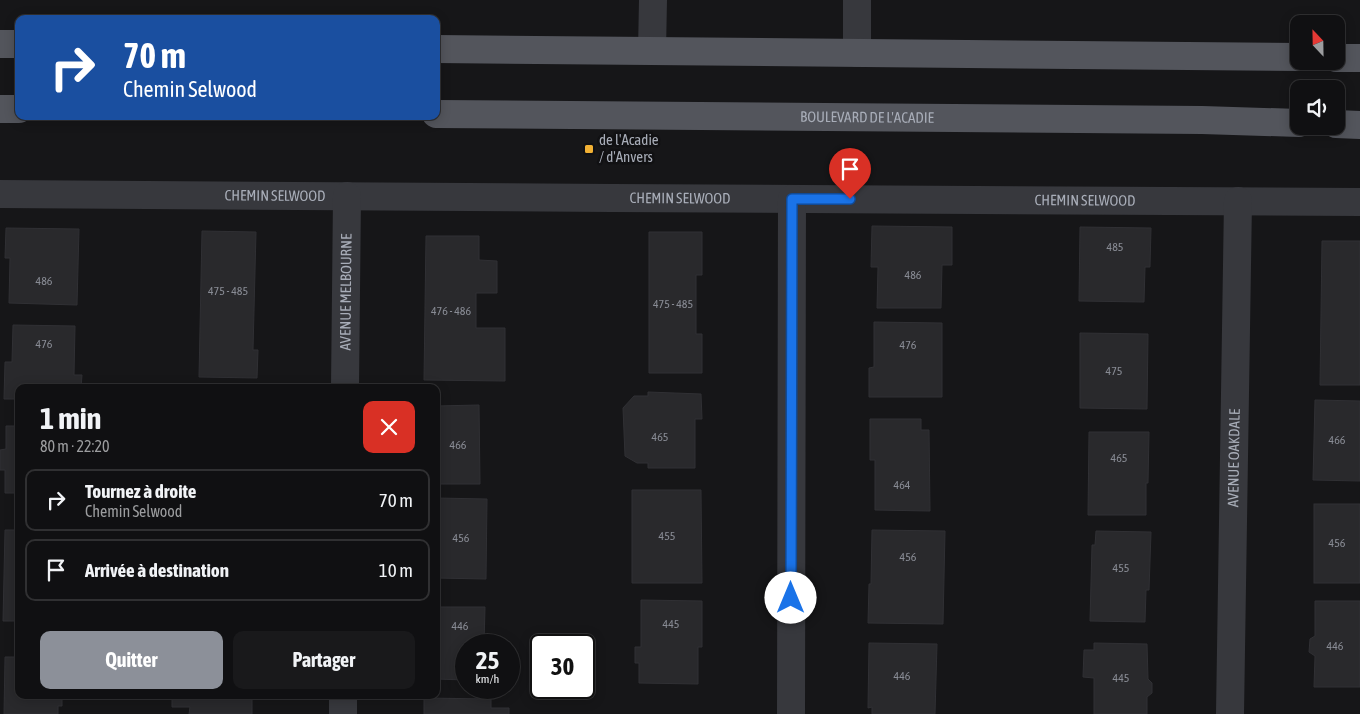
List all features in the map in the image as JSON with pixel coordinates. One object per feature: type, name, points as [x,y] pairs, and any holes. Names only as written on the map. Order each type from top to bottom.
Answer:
[{"type":"main road","points":[[0,44],[15,44]]},
{"type":"main road","points":[[440,48],[1290,57]]},
{"type":"main road","points":[[1345,58],[1360,58]]},
{"type":"main road","points":[[0,109],[15,109]]},
{"type":"main road","name":"BOULEVARD DE L'ACADIE","points":[[440,114],[1202,120],[1290,123]]},
{"type":"main road","points":[[1345,124],[1360,125]]},
{"type":"street","points":[[652,51],[653,0]]},
{"type":"street","points":[[857,0],[857,53]]},
{"type":"street","name":"CHEMIN SELWOOD","points":[[0,194],[1360,202]]},
{"type":"street","name":"AVENUE MELBOURNE","points":[[345,384],[347,196]]},
{"type":"street","points":[[791,714],[792,199]]},
{"type":"street","name":"AVENUE OAKDALE","points":[[1230,714],[1238,201]]},
{"type":"street","points":[[342,714],[343,699]]},
{"type":"building","points":[[872,226],[952,227],[952,265],[942,265],[941,308],[877,308],[878,267],[871,267]]},
{"type":"building","points":[[1080,227],[1151,228],[1150,267],[1145,267],[1144,302],[1079,301]]},
{"type":"building","points":[[6,228],[79,229],[77,305],[9,303],[10,258],[5,258]]},
{"type":"building","points":[[202,231],[256,232],[253,350],[258,350],[257,378],[199,377]]},
{"type":"building","points":[[649,232],[702,232],[702,275],[696,275],[696,334],[702,334],[702,373],[649,373]]},
{"type":"building","points":[[426,236],[479,236],[479,260],[497,261],[497,293],[476,293],[476,328],[505,328],[505,381],[424,380]]},
{"type":"building","points":[[1322,241],[1360,241],[1360,385],[1320,385]]},
{"type":"building","points":[[874,322],[942,323],[942,397],[869,397],[869,368],[874,367]]},
{"type":"building","points":[[13,325],[75,326],[74,375],[82,375],[81,384],[15,384],[15,399],[4,399],[5,362],[12,362]]},
{"type":"building","points":[[1080,333],[1148,334],[1147,409],[1080,408]]},
{"type":"building","points":[[648,392],[701,394],[702,419],[695,419],[695,468],[648,468],[648,463],[637,463],[625,456],[623,408],[634,396],[648,396]]},
{"type":"building","points":[[1315,400],[1360,401],[1360,481],[1313,480]]},
{"type":"building","points":[[479,405],[480,484],[440,484],[440,406]]},
{"type":"building","points":[[870,419],[921,419],[921,430],[929,430],[930,511],[875,510],[875,460],[870,460]]},
{"type":"building","points":[[6,426],[15,426],[15,493],[5,493],[5,470],[0,470],[0,450],[6,449]]},
{"type":"building","points":[[1089,432],[1149,432],[1146,515],[1088,515]]},
{"type":"building","points":[[632,490],[701,490],[702,583],[632,583]]},
{"type":"building","points":[[440,498],[487,499],[486,579],[440,578]]},
{"type":"building","points":[[1314,504],[1360,504],[1360,583],[1314,583]]},
{"type":"building","points":[[5,530],[15,530],[15,621],[3,621]]},
{"type":"building","points":[[872,530],[945,531],[943,624],[868,623]]},
{"type":"building","points":[[1096,531],[1151,532],[1149,590],[1146,590],[1145,622],[1090,621],[1092,545],[1095,545]]},
{"type":"building","points":[[641,600],[702,601],[702,647],[698,647],[698,684],[639,683],[639,663],[635,663],[635,647],[641,647]]},
{"type":"building","points":[[1315,601],[1360,601],[1360,687],[1314,687],[1315,656],[1309,652],[1310,639],[1315,636]]},
{"type":"building","points":[[440,607],[485,607],[484,634],[455,634],[455,680],[440,679]]},
{"type":"building","points":[[869,643],[937,644],[935,714],[872,714],[872,707],[868,708]]},
{"type":"building","points":[[1094,643],[1147,644],[1148,679],[1152,683],[1152,693],[1147,697],[1147,714],[1094,714],[1094,678],[1083,677],[1084,650],[1094,650]]},
{"type":"building","points":[[5,657],[15,657],[15,699],[62,699],[62,706],[58,706],[58,714],[4,714]]},
{"type":"building","points":[[172,699],[252,699],[252,714],[189,714],[190,707],[172,707]]},
{"type":"building","points":[[424,699],[491,699],[491,708],[509,708],[509,714],[424,714]]},
{"type":"place","name":"de l'Acadie / d'Anvers","points":[[589,149]]},
{"type":"route","points":[[791,598],[792,199],[850,199]]}]
